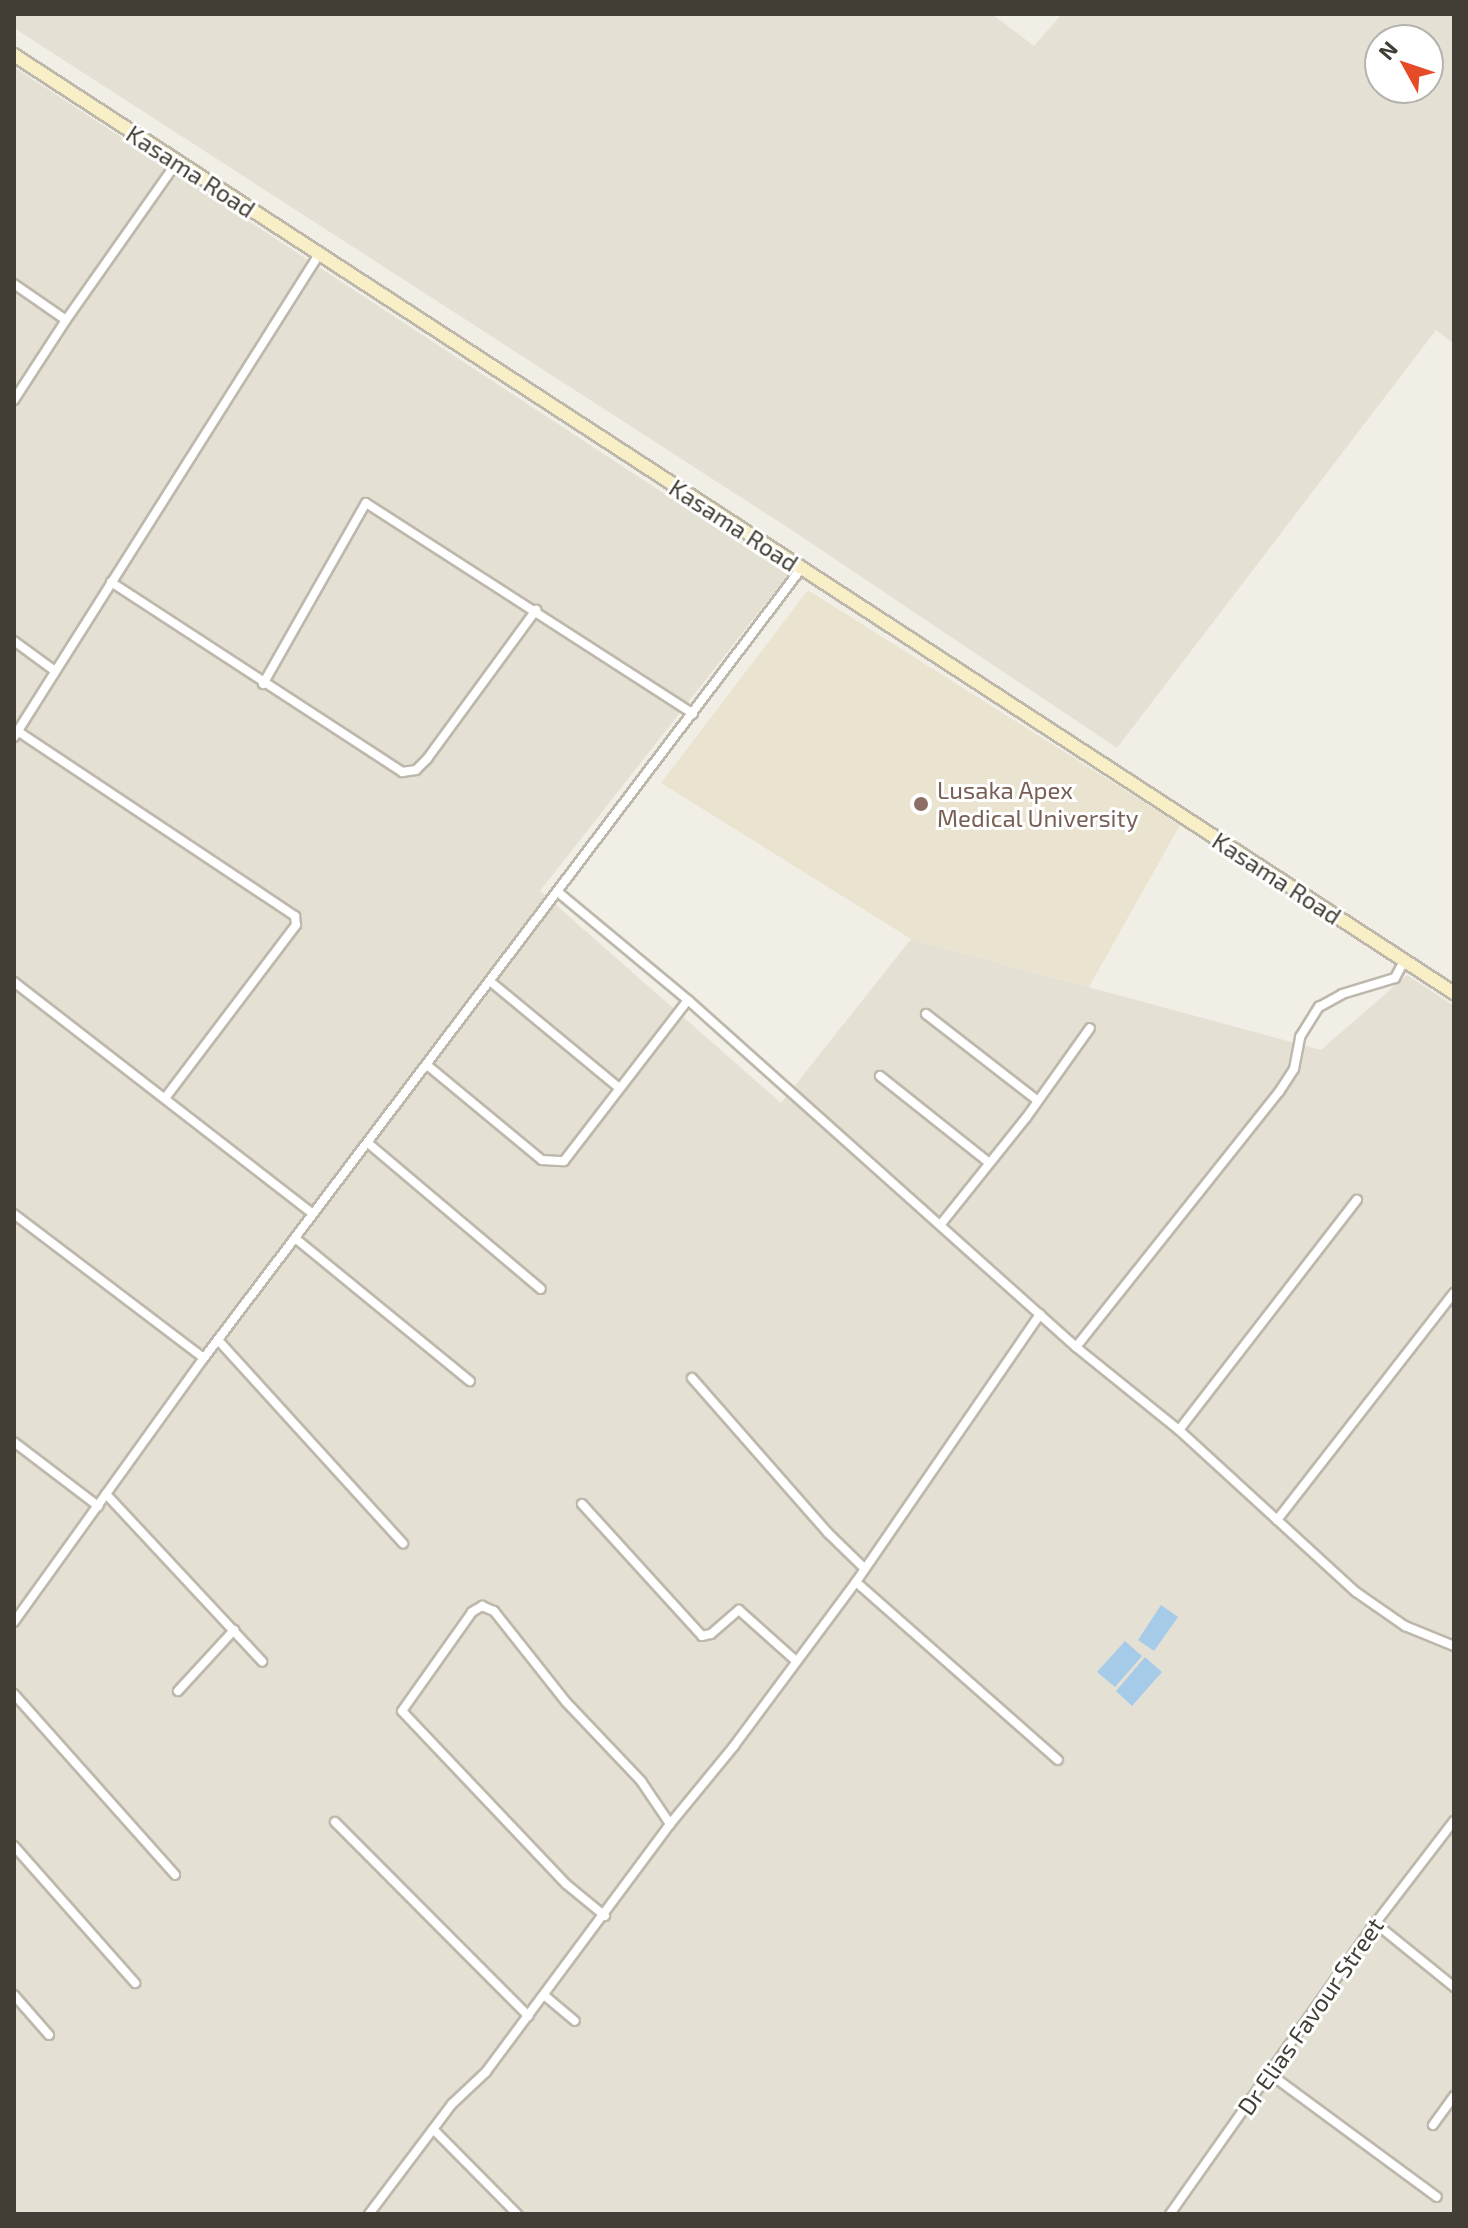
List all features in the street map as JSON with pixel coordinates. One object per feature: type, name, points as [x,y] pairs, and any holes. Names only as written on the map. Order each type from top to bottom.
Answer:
[{"type":"street","name":"Kasama Road","points":[[14,55],[318,256],[1454,993]]},
{"type":"street","points":[[14,400],[177,162]]},
{"type":"street","points":[[166,1097],[296,925],[295,916],[17,734],[318,256]]},
{"type":"street","points":[[14,284],[66,320]]},
{"type":"street","points":[[263,684],[366,503],[693,714]]},
{"type":"street","points":[[14,1622],[204,1358],[559,893],[801,569]]},
{"type":"street","points":[[111,582],[402,772],[416,770],[536,610]]},
{"type":"street","points":[[14,641],[55,671]]},
{"type":"street","points":[[559,893],[688,1000],[1076,1347],[1179,1430],[1382,1612],[1454,1646]]},
{"type":"street","points":[[1076,1347],[1279,1092],[1294,1069],[1300,1037],[1319,1007],[1342,994],[1395,978],[1404,961]]},
{"type":"street","points":[[14,982],[313,1214]]},
{"type":"street","points":[[491,982],[618,1087]]},
{"type":"street","points":[[427,1065],[542,1160],[564,1161],[688,1000]]},
{"type":"street","points":[[926,1014],[1037,1100]]},
{"type":"street","points":[[941,1224],[1090,1028]]},
{"type":"street","points":[[880,1076],[988,1162]]},
{"type":"street","points":[[368,1143],[541,1289]]},
{"type":"street","points":[[1179,1430],[1357,1200]]},
{"type":"street","points":[[14,1214],[204,1358]]},
{"type":"street","points":[[295,1238],[470,1381]]},
{"type":"street","points":[[1277,1520],[1454,1293]]},
{"type":"street","points":[[369,2214],[452,2104],[486,2072],[605,1916],[670,1824],[734,1746],[856,1582],[1040,1314]]},
{"type":"street","points":[[218,1340],[403,1543]]},
{"type":"street","points":[[692,1378],[828,1533],[864,1568]]},
{"type":"street","points":[[14,1442],[98,1506]]},
{"type":"street","points":[[106,1494],[262,1661]]},
{"type":"street","points":[[582,1504],[702,1636],[711,1634],[739,1610],[795,1660]]},
{"type":"street","points":[[856,1582],[1058,1760]]},
{"type":"street","points":[[605,1916],[566,1884],[402,1711],[472,1612],[482,1606],[494,1611],[567,1703],[641,1781],[670,1824]]},
{"type":"street","points":[[178,1691],[234,1630]]},
{"type":"street","points":[[14,1694],[175,1875]]},
{"type":"street","points":[[335,1822],[528,2016]]},
{"type":"street","name":"Dr Elias Favour Street","points":[[1170,2214],[1375,1923],[1453,1826]]},
{"type":"street","points":[[14,1846],[135,1983]]},
{"type":"street","points":[[1375,1923],[1454,1987]]},
{"type":"street","points":[[14,1995],[49,2035]]},
{"type":"street","points":[[544,1995],[575,2021]]},
{"type":"street","points":[[1270,2074],[1437,2197]]},
{"type":"street","points":[[1433,2125],[1454,2096]]},
{"type":"street","points":[[433,2129],[517,2214]]},
{"type":"shaded area","points":[[14,14],[992,14],[1034,46],[1062,14],[1454,14],[1454,344],[1436,330],[1117,748],[787,527],[14,28]]},
{"type":"shaded area","points":[[14,67],[788,575],[540,891],[781,1103],[911,939],[1321,1050],[1407,975],[1454,1006],[1454,2214],[14,2214]]},
{"type":"shaded area","name":"Lusaka Apex Medical University","points":[[808,590],[1180,825],[1089,987],[911,939],[661,783]]},
{"type":"water","points":[[1161,1605],[1178,1617],[1154,1651],[1138,1640]]},
{"type":"water","points":[[1125,1641],[1142,1656],[1115,1687],[1097,1672]]},
{"type":"water","points":[[1145,1657],[1162,1672],[1132,1706],[1116,1691]]},
{"type":"place","name":"Lusaka Apex Medical University","points":[[921,804]]}]
